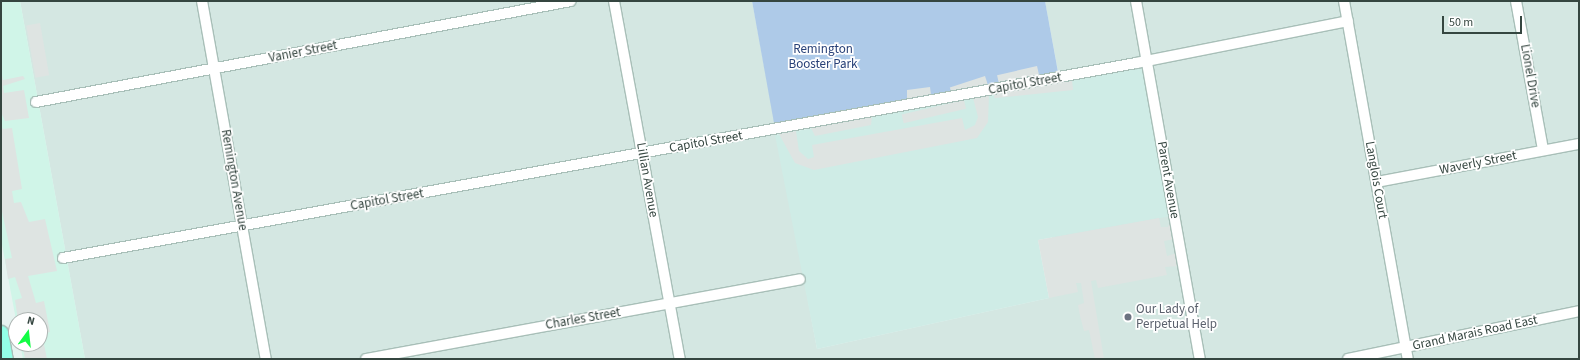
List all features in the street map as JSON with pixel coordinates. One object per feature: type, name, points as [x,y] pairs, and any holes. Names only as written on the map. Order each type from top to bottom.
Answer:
[{"type":"main road","points":[[1,332],[6,359]]},
{"type":"street","name":"Remington Avenue","points":[[202,1],[266,359]]},
{"type":"street","name":"Vanier Street","points":[[36,102],[571,1]]},
{"type":"street","name":"Lillian Avenue","points":[[614,1],[680,359]]},
{"type":"street","name":"Parent Avenue","points":[[1136,1],[1200,359]]},
{"type":"street","name":"Langlois Court","points":[[1344,1],[1408,359]]},
{"type":"street","name":"Lionel Drive","points":[[1516,1],[1544,150]]},
{"type":"street","name":"Capitol Street","points":[[63,258],[642,154],[1348,21]]},
{"type":"street","name":"Waverly Street","points":[[1377,182],[1579,144]]},
{"type":"street","name":"Charles Street","points":[[366,359],[800,279]]},
{"type":"street","name":"Grand Marais Road East","points":[[1348,359],[1579,311]]},
{"type":"shaded area","points":[[1,1],[20,1],[85,359],[23,359],[22,352],[48,352],[48,312],[15,312],[1,239]]},
{"type":"shaded area","points":[[20,1],[752,1],[817,349],[1049,298],[1060,82],[1045,1],[1579,1],[1579,359],[85,359]]},
{"type":"shaded area","points":[[40,23],[49,75],[35,78],[26,25]]},
{"type":"shaded area","points":[[1037,66],[1039,75],[999,84],[997,75]]},
{"type":"shaded area","points":[[1144,67],[1171,216],[1038,240],[1049,298],[817,349],[775,135]]},
{"type":"shaded area","points":[[1,70],[3,80],[23,76],[25,79],[3,86],[4,93],[24,90],[29,118],[5,121],[1,112]]},
{"type":"shaded area","points":[[985,76],[988,85],[953,96],[950,87]]},
{"type":"shaded area","points":[[1072,80],[1073,90],[994,98],[993,88]]},
{"type":"shaded area","points":[[930,87],[931,95],[907,99],[907,90]]},
{"type":"shaded area","points":[[989,95],[988,122],[977,138],[814,170],[795,163],[779,134],[796,131],[799,151],[808,159],[814,157],[812,145],[962,118],[965,130],[975,125],[978,117],[973,98]]},
{"type":"shaded area","points":[[964,100],[966,109],[904,123],[902,114]]},
{"type":"shaded area","points":[[872,117],[871,125],[815,136],[811,128]]},
{"type":"shaded area","points":[[1,126],[3,129],[12,128],[22,189],[12,191],[14,203],[21,202],[29,222],[45,219],[57,271],[28,276],[36,303],[44,301],[46,312],[17,312],[15,300],[22,298],[15,277],[8,279],[5,259],[12,258],[1,207]]},
{"type":"shaded area","points":[[1171,216],[1175,239],[1164,241],[1167,256],[1177,253],[1179,266],[1165,267],[1167,275],[1098,288],[1096,280],[1091,281],[1104,359],[1095,359],[1089,330],[1084,331],[1080,316],[1078,305],[1084,303],[1081,283],[1076,283],[1078,292],[1049,298],[1038,240],[1159,218],[1161,227],[1168,227]]},
{"type":"shaded area","points":[[48,322],[50,332],[48,332]]},
{"type":"shaded area","points":[[24,352],[46,352],[47,359],[25,359]]},
{"type":"green space","name":"Remington Booster Park","points":[[752,1],[1045,1],[1058,72],[774,123]]},
{"type":"place","name":"Our Lady of Perpetual Help","points":[[1128,317]]}]
